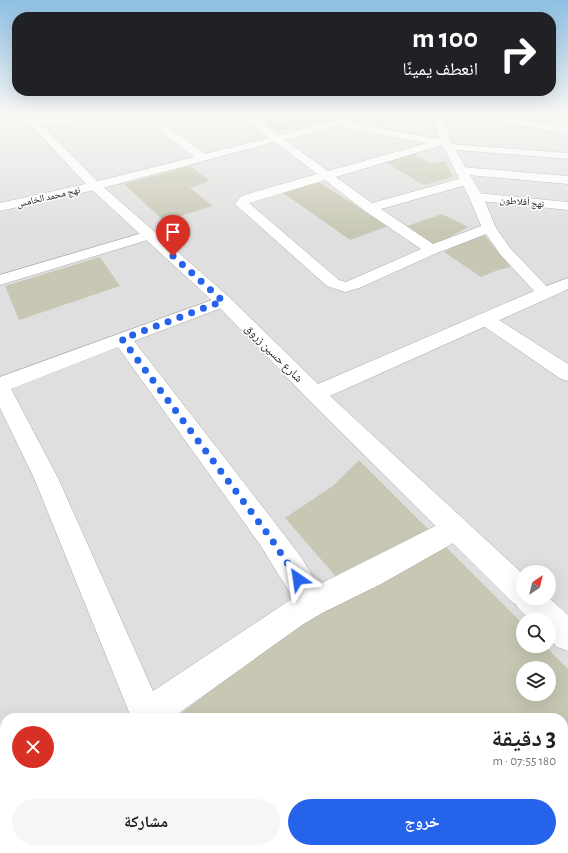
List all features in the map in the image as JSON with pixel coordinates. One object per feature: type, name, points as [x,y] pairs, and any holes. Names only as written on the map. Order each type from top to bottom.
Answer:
[{"type":"street","name":"شارع حسين زروق","points":[[64,154],[95,186],[223,301],[315,394],[516,586]]},
{"type":"street","points":[[197,154],[203,158]]},
{"type":"street","name":"نهج محمد الخامس","points":[[0,207],[95,186],[219,154]]},
{"type":"street","points":[[296,154],[326,177],[432,250]]},
{"type":"street","points":[[407,154],[249,198],[242,204],[333,283],[345,287],[353,285],[432,250],[489,228]]},
{"type":"street","points":[[451,154],[476,197],[489,228],[505,251],[545,293]]},
{"type":"street","points":[[547,154],[568,156]]},
{"type":"street","points":[[370,208],[464,176],[568,180]]},
{"type":"street","name":"نهج أفلاطون","points":[[476,197],[568,206]]},
{"type":"street","points":[[0,280],[149,235]]},
{"type":"street","points":[[315,394],[485,318],[568,283]]},
{"type":"street","points":[[144,713],[46,478],[0,386],[223,301]]},
{"type":"street","points":[[485,318],[568,374]]},
{"type":"street","points":[[122,339],[283,555],[312,603]]},
{"type":"street","points":[[149,713],[292,615],[455,528]]},
{"type":"street","points":[[535,605],[568,636]]},
{"type":"shaded area","points":[[0,154],[568,154],[568,713],[0,713]]},
{"type":"shaded area","points":[[414,154],[432,164],[445,161],[453,177],[424,185],[385,162]]},
{"type":"shaded area","points":[[190,166],[210,181],[190,188],[213,206],[164,221],[124,184]]},
{"type":"shaded area","points":[[317,181],[388,226],[350,240],[282,192]]},
{"type":"shaded area","points":[[442,214],[468,227],[435,245],[407,226]]},
{"type":"shaded area","points":[[481,231],[511,267],[498,270],[481,277],[444,252]]},
{"type":"shaded area","points":[[100,257],[120,286],[19,320],[5,286]]},
{"type":"shaded area","points":[[359,460],[516,617],[516,653],[552,653],[568,669],[568,713],[182,713],[331,599],[344,586],[285,518],[334,485]]},
{"type":"route","points":[[173,256],[223,301],[122,339],[270,537],[298,579]]}]
